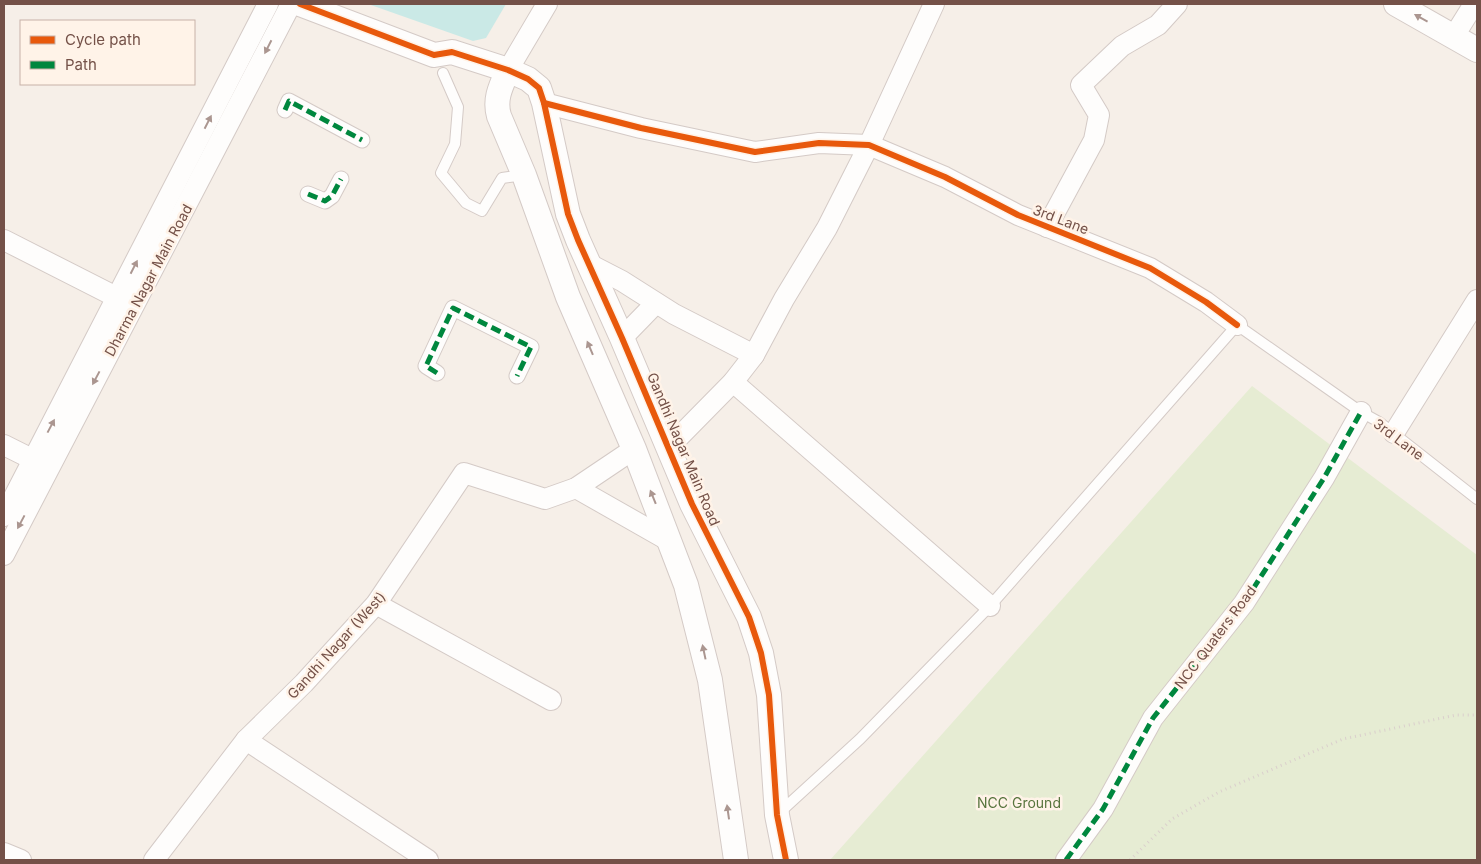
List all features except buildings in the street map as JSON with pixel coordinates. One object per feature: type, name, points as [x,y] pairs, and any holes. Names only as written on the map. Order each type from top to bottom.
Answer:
[{"type":"street","name":"Dharma Nagar Main Road","points":[[126,302],[268,4]]},
{"type":"street","name":"Dharma Nagar Main Road","points":[[4,555],[41,464],[126,302],[291,4]]},
{"type":"street","points":[[300,4],[434,55],[447,62]]},
{"type":"street","points":[[344,4],[440,40],[447,62]]},
{"type":"street","points":[[547,4],[508,70],[497,95],[496,108],[524,175],[568,297],[634,449],[671,542],[697,619],[710,680],[736,860]]},
{"type":"street","points":[[669,447],[732,382],[754,355],[827,228],[869,145],[934,4]]},
{"type":"street","points":[[1047,227],[1094,140],[1099,115],[1081,85],[1122,46],[1158,25],[1177,4]]},
{"type":"street","points":[[1396,4],[1477,50]]},
{"type":"street","points":[[1454,36],[1474,4]]},
{"type":"street","name":"Gandhi Nagar Main Road","points":[[447,62],[508,70],[528,79],[539,88],[544,103],[568,214],[587,263],[622,338],[692,504],[749,617],[761,653],[770,694],[777,814],[786,860]]},
{"type":"street","points":[[285,110],[289,101],[362,140]]},
{"type":"street","points":[[544,103],[641,128],[755,152],[819,143],[869,145]]},
{"type":"street","name":"3rd Lane","points":[[869,145],[945,177],[1018,215],[1150,268],[1206,302],[1237,325]]},
{"type":"street","points":[[308,194],[325,201],[332,196],[341,180]]},
{"type":"street","points":[[4,240],[126,302]]},
{"type":"street","points":[[587,263],[622,281],[656,303],[754,355]]},
{"type":"street","points":[[1394,433],[1477,300]]},
{"type":"street","points":[[622,338],[656,303]]},
{"type":"street","points":[[437,373],[426,366],[453,308],[532,347],[517,376]]},
{"type":"street","points":[[732,382],[990,606]]},
{"type":"street","name":"NCC Quaters Road","points":[[1066,860],[1103,809],[1153,718],[1244,603],[1324,478],[1361,412]]},
{"type":"street","points":[[4,445],[41,464]]},
{"type":"street","name":"Gandhi Nagar (West)","points":[[154,860],[246,740],[304,683],[376,604],[464,473],[545,499],[576,488],[634,449]]},
{"type":"street","name":"Dharma Nagar Main Road","points":[[4,516],[41,464]]},
{"type":"street","points":[[576,488],[671,542]]},
{"type":"street","points":[[376,604],[550,700]]},
{"type":"street","points":[[246,740],[428,860]]},
{"type":"street","points":[[4,853],[20,860]]},
{"type":"lane","points":[[447,62],[458,107],[455,144],[441,173],[466,203],[482,211],[502,178],[524,175]]},
{"type":"lane","points":[[777,814],[860,739],[990,606],[1237,325]]},
{"type":"lane","name":"3rd Lane","points":[[1237,325],[1394,433],[1477,499]]},
{"type":"path","points":[[1130,860],[1172,819],[1211,796],[1343,739],[1456,715],[1477,715]]},
{"type":"green space","name":"NCC Ground","points":[[1252,386],[1477,555],[1477,860],[830,860]]},
{"type":"water","points":[[368,4],[506,4],[486,38],[473,41]]},
{"type":"marked path","points":[[285,110],[289,101],[362,140]]},
{"type":"marked path","points":[[308,194],[325,201],[332,196],[341,179]]},
{"type":"marked path","points":[[437,373],[426,366],[453,308],[531,347],[517,376]]},
{"type":"marked path","points":[[1066,860],[1103,809],[1153,718],[1244,603],[1324,478],[1361,412]]},
{"type":"cycle path","points":[[300,4],[434,55],[452,52],[508,70],[528,79],[539,88],[544,103],[568,214],[578,240],[622,338],[692,504],[749,617],[761,653],[769,695],[777,815],[786,860]]},
{"type":"cycle path","points":[[544,103],[641,128],[755,152],[819,143],[869,145],[945,177],[1018,215],[1150,268],[1206,302],[1237,325]]}]
